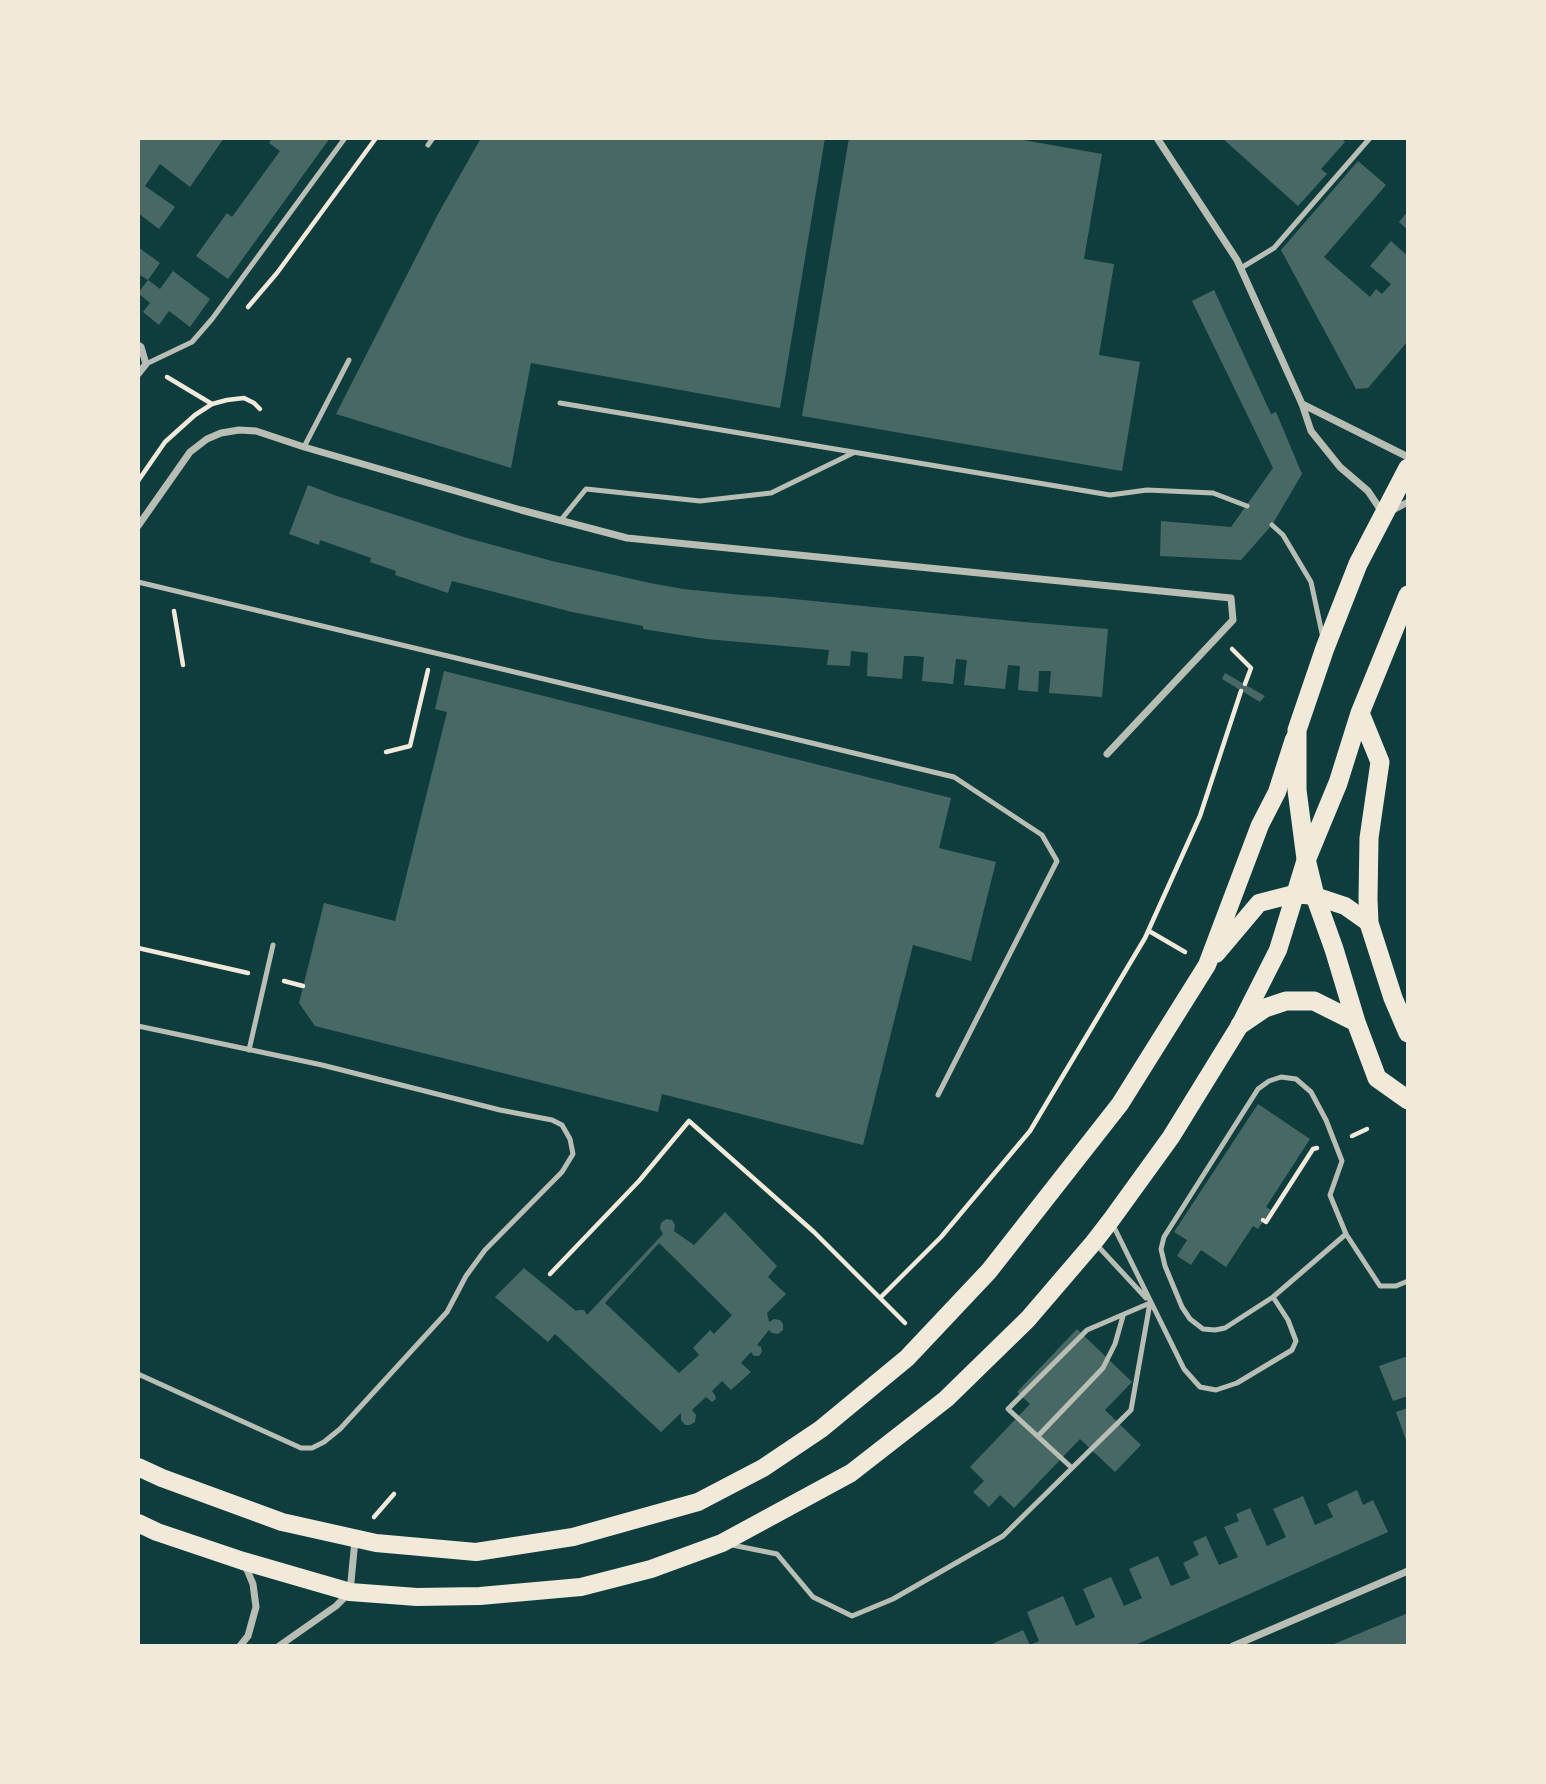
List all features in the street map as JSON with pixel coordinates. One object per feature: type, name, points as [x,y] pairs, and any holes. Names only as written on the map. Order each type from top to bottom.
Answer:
[{"type":"highway","points":[[1408,468],[1358,564],[1297,730],[1297,790],[1306,859],[1315,896],[1377,1079],[1408,1100]]},
{"type":"highway","points":[[1306,859],[1338,783],[1360,713],[1408,596]]},
{"type":"highway","points":[[1360,713],[1380,762],[1369,838],[1369,922],[1393,998],[1408,1033]]},
{"type":"highway","points":[[1240,1025],[1265,1009],[1286,1001],[1314,1001],[1356,1022]]},
{"type":"main road","points":[[1207,965],[1260,825],[1277,792],[1297,730]]},
{"type":"main road","points":[[138,1523],[243,1561],[350,1592],[417,1597],[480,1596],[581,1587],[652,1569],[722,1543],[851,1473],[946,1399],[1028,1319],[1111,1220],[1171,1137],[1240,1025],[1278,950],[1306,859]]},
{"type":"main road","points":[[138,1467],[282,1522],[376,1543],[476,1552],[573,1537],[698,1502],[763,1468],[821,1429],[906,1359],[989,1271],[1120,1104],[1207,965],[1259,903],[1294,894],[1315,896],[1345,906],[1369,922]]},
{"type":"street","points":[[1157,138],[1237,260],[1302,404],[1311,431],[1340,467],[1368,491],[1384,515],[1408,502]]},
{"type":"street","points":[[138,345],[146,364],[138,374]]},
{"type":"street","points":[[1302,404],[1408,457]]},
{"type":"street","points":[[138,526],[190,452],[206,439],[239,430],[256,431],[560,521],[627,538],[1231,598],[1233,621],[1107,754]]},
{"type":"street","points":[[279,1646],[336,1606],[350,1592],[356,1539]]},
{"type":"street","points":[[240,1646],[248,1636],[256,1607],[253,1584],[243,1561]]},
{"type":"street","points":[[1233,1646],[1408,1571]]},
{"type":"lane","points":[[146,364],[192,342],[212,319],[345,138]]},
{"type":"lane","points":[[428,145],[433,138]]},
{"type":"lane","points":[[1241,268],[1274,248],[1370,138]]},
{"type":"lane","points":[[304,447],[349,360]]},
{"type":"lane","points":[[560,403],[1110,495],[1147,490],[1213,494],[1247,506]]},
{"type":"lane","points":[[560,521],[586,489],[700,501],[771,493],[855,452]]},
{"type":"lane","points":[[1272,525],[1283,535],[1311,582],[1325,648]]},
{"type":"lane","points":[[138,582],[954,777],[1042,835],[1057,861],[938,1095]]},
{"type":"lane","points":[[249,1050],[274,945]]},
{"type":"lane","points":[[138,1026],[347,1071],[500,1110],[552,1120],[562,1125],[570,1139],[573,1154],[562,1172],[485,1250],[466,1276],[447,1312],[340,1429],[324,1442],[312,1448],[301,1448],[138,1374]]},
{"type":"lane","points":[[1346,1234],[1273,1297],[1224,1328],[1215,1330],[1203,1329],[1190,1319],[1182,1307],[1165,1266],[1161,1249],[1164,1237],[1258,1089],[1281,1077],[1296,1079],[1311,1092],[1336,1143],[1342,1161],[1330,1195],[1346,1234],[1380,1286],[1396,1286],[1408,1281]]},
{"type":"lane","points":[[1111,1220],[1184,1369],[1200,1387],[1216,1390],[1237,1383],[1292,1350],[1296,1341],[1288,1320],[1273,1297]]},
{"type":"lane","points":[[1094,1242],[1150,1303]]},
{"type":"lane","points":[[1072,1468],[1008,1409],[1087,1330],[1150,1303]]},
{"type":"lane","points":[[722,1543],[777,1554],[813,1597],[852,1616],[893,1599],[1003,1536],[1131,1410],[1150,1303]]},
{"type":"lane","points":[[1038,1436],[1103,1368],[1115,1344],[1123,1316]]},
{"type":"path","points":[[212,319],[225,320],[251,305],[277,274],[376,138]]},
{"type":"path","points":[[146,364],[212,404]]},
{"type":"path","points":[[170,589],[183,665]]},
{"type":"path","points":[[1219,636],[1251,668],[1245,684]]},
{"type":"path","points":[[386,752],[410,746],[429,666]]},
{"type":"path","points":[[881,1297],[941,1237],[1030,1131],[1149,931],[1200,816],[1241,691]]},
{"type":"path","points":[[1149,931],[1207,965]]},
{"type":"path","points":[[138,948],[303,986]]},
{"type":"path","points":[[550,1274],[639,1181],[689,1121],[814,1232],[923,1341]]},
{"type":"path","points":[[1263,1220],[1266,1222],[1313,1149],[1336,1143],[1367,1129]]},
{"type":"building","points":[[138,138],[224,138],[190,187],[160,164],[145,186],[175,207],[159,229],[138,213]]},
{"type":"building","points":[[272,138],[330,138],[228,279],[196,256],[227,213],[232,217],[280,151],[269,143]]},
{"type":"building","points":[[481,138],[825,138],[780,408],[531,363],[511,468],[336,414],[438,214]]},
{"type":"building","points":[[849,138],[1012,138],[1102,154],[1084,259],[1114,264],[1099,355],[1140,362],[1122,471],[802,416]]},
{"type":"building","points":[[1222,138],[1341,138],[1345,142],[1321,169],[1327,174],[1298,206]]},
{"type":"building","points":[[1358,161],[1386,185],[1324,257],[1370,297],[1376,289],[1382,294],[1391,284],[1370,266],[1391,241],[1408,256],[1408,341],[1368,388],[1356,389],[1281,250]]},
{"type":"building","points":[[1408,211],[1408,230],[1399,222]]},
{"type":"building","points":[[138,247],[160,263],[148,280],[138,274]]},
{"type":"building","points":[[173,271],[210,299],[190,327],[169,311],[159,325],[143,312],[150,303],[138,293],[148,280],[160,289]]},
{"type":"building","points":[[1214,290],[1271,414],[1276,412],[1302,474],[1272,525],[1241,560],[1160,556],[1161,521],[1231,527],[1273,468],[1192,301]]},
{"type":"building","points":[[308,485],[467,538],[552,561],[683,589],[1108,629],[1102,697],[1049,693],[1051,671],[1039,671],[1038,692],[1018,690],[1020,666],[1008,665],[1005,689],[964,685],[967,660],[956,659],[953,684],[922,681],[924,657],[915,656],[904,656],[902,679],[867,676],[868,653],[851,651],[850,666],[827,665],[829,650],[706,639],[643,629],[643,626],[572,612],[452,581],[448,593],[395,575],[396,571],[370,562],[371,558],[320,540],[319,545],[289,534]]},
{"type":"building","points":[[444,671],[951,798],[939,848],[996,862],[971,961],[913,945],[863,1145],[662,1094],[658,1112],[315,1026],[299,1003],[324,903],[395,921],[447,712],[435,709]]},
{"type":"building","points":[[1225,673],[1265,696],[1260,702],[1222,679]]},
{"type":"building","points":[[1258,1104],[1310,1139],[1266,1207],[1271,1210],[1258,1229],[1253,1226],[1226,1267],[1201,1250],[1191,1265],[1177,1256],[1187,1240],[1174,1232]]},
{"type":"building","points":[[725,1212],[777,1266],[768,1277],[786,1294],[767,1313],[769,1322],[780,1320],[783,1330],[778,1334],[769,1330],[757,1345],[762,1352],[759,1356],[754,1356],[751,1352],[741,1363],[751,1372],[731,1390],[722,1381],[712,1391],[716,1399],[712,1402],[706,1397],[692,1410],[696,1415],[695,1422],[690,1425],[685,1425],[681,1420],[681,1413],[661,1432],[555,1334],[548,1342],[495,1297],[524,1268],[576,1311],[584,1310],[587,1315],[663,1234],[661,1223],[666,1219],[672,1220],[674,1231],[694,1245]],"holes":[[[659,1243],[732,1315],[714,1334],[710,1330],[693,1348],[699,1355],[679,1373],[605,1303]]]},
{"type":"building","points":[[1077,1329],[1132,1382],[1105,1410],[1141,1445],[1115,1472],[1080,1439],[1014,1508],[1000,1495],[989,1507],[973,1492],[984,1481],[970,1467],[1030,1404],[1017,1392]]},
{"type":"building","points":[[1408,1356],[1408,1396],[1393,1401],[1379,1366]]},
{"type":"building","points":[[1408,1408],[1408,1443],[1407,1443],[1396,1412]]},
{"type":"building","points":[[1357,1490],[1363,1505],[1373,1500],[1388,1532],[1133,1646],[993,1646],[992,1644],[1023,1630],[1030,1645],[1039,1641],[1027,1612],[1063,1596],[1076,1626],[1095,1617],[1083,1589],[1111,1577],[1124,1606],[1142,1598],[1129,1569],[1158,1556],[1171,1586],[1190,1578],[1183,1563],[1199,1555],[1193,1542],[1206,1536],[1219,1565],[1238,1557],[1224,1527],[1239,1521],[1236,1514],[1250,1508],[1267,1546],[1286,1537],[1273,1509],[1303,1496],[1315,1525],[1333,1517],[1327,1504]]},
{"type":"building","points":[[1408,1613],[1408,1646],[1329,1646],[1346,1639]]}]
